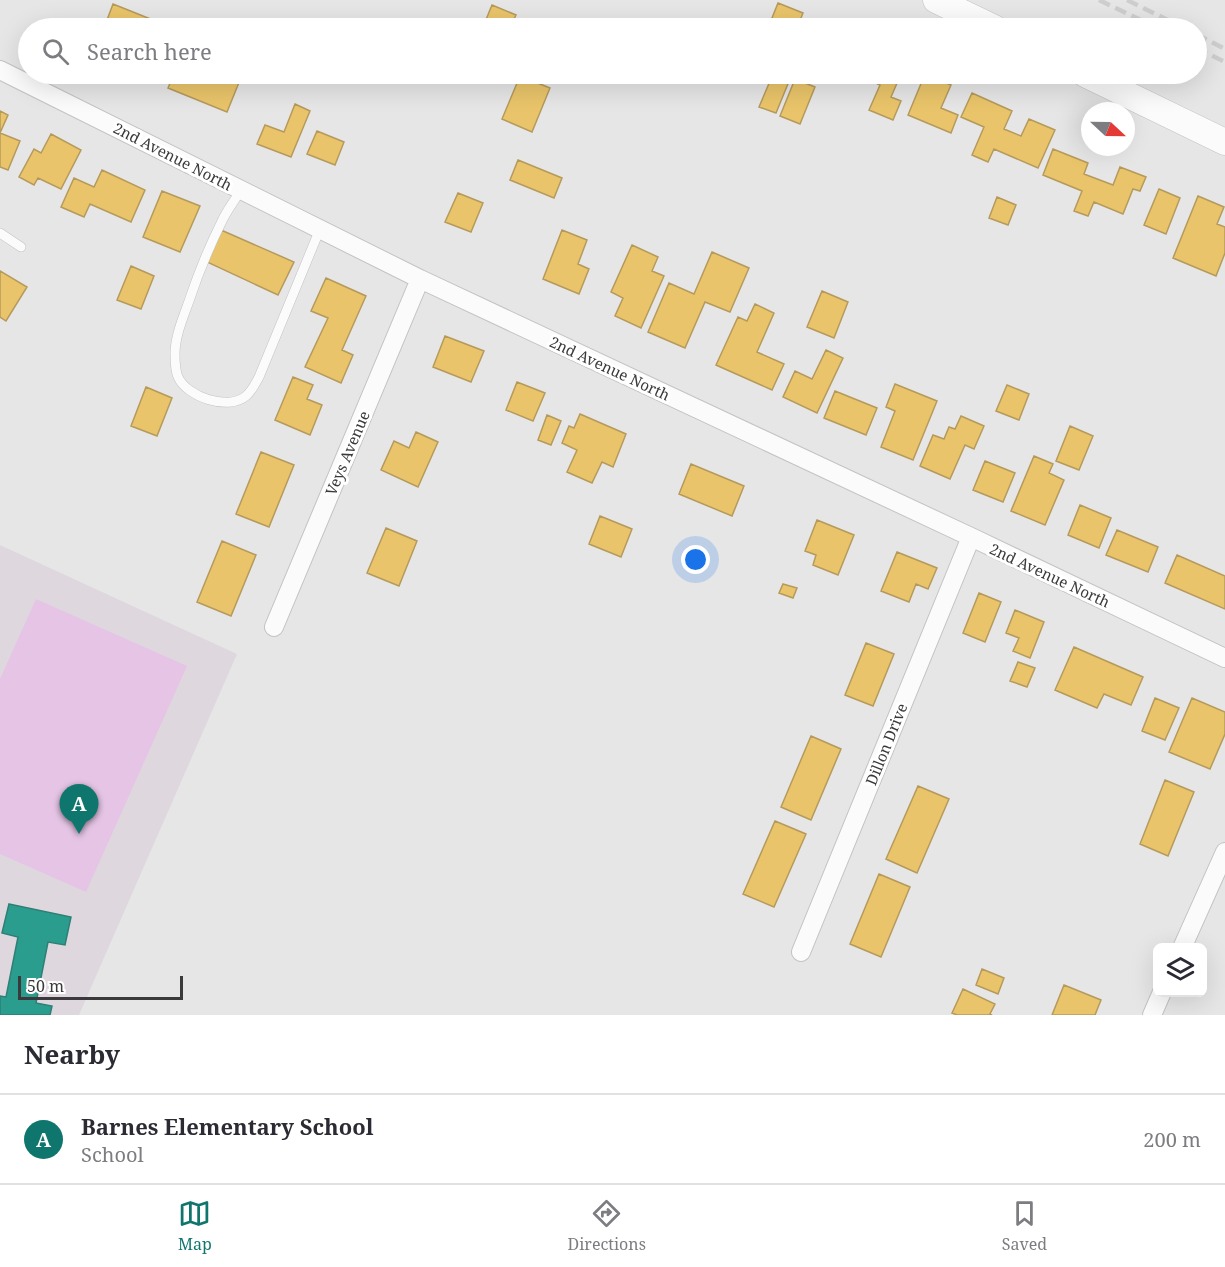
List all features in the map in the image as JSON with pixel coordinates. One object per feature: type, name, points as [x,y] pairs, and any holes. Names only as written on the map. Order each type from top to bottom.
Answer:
[{"type":"street","points":[[936,0],[973,18]]},
{"type":"street","name":"2nd Avenue North","points":[[0,70],[18,79]]},
{"type":"street","name":"2nd Avenue North","points":[[28,84],[420,279],[1225,658]]},
{"type":"street","points":[[1106,84],[1225,142]]},
{"type":"street","name":"Veys Avenue","points":[[274,627],[420,279]]},
{"type":"street","name":"Dillon Drive","points":[[801,952],[971,537]]},
{"type":"street","points":[[1184,943],[1225,852]]},
{"type":"street","points":[[1152,1015],[1160,997]]},
{"type":"lane","points":[[241,190],[223,219],[202,264],[180,326],[175,351],[175,367],[179,379],[189,390],[205,399],[221,402],[233,401],[244,398],[252,389],[320,230]]},
{"type":"lane","points":[[0,233],[21,247]]},
{"type":"shaded area","points":[[0,545],[237,654],[79,1015],[0,1015]]},
{"type":"shaded area","points":[[36,599],[187,666],[86,892],[0,854],[0,679]]},
{"type":"building: Homes","points":[[778,3],[803,13],[801,18],[772,18]]},
{"type":"building: Homes","points":[[113,4],[148,18],[108,18]]},
{"type":"building: Homes","points":[[492,5],[516,15],[515,18],[487,18]]},
{"type":"building: Homes","points":[[170,84],[238,84],[227,112],[168,88]]},
{"type":"building: Homes","points":[[517,84],[540,84],[550,88],[532,132],[502,119]]},
{"type":"building: Homes","points":[[769,84],[788,84],[776,113],[759,107]]},
{"type":"building: Homes","points":[[793,84],[808,84],[815,87],[800,124],[780,116]]},
{"type":"building: Homes","points":[[878,84],[897,84],[891,97],[901,101],[893,120],[869,110],[880,85]]},
{"type":"building: Homes","points":[[921,84],[951,85],[941,108],[958,115],[951,133],[908,115]]},
{"type":"building: Homes","points":[[972,93],[1012,111],[1004,129],[1021,136],[1029,119],[1055,130],[1038,168],[994,149],[988,162],[972,155],[984,127],[961,117]]},
{"type":"building: Homes","points":[[295,104],[310,111],[291,157],[257,144],[265,125],[284,132]]},
{"type":"building: Homes","points":[[0,111],[8,115],[0,133]]},
{"type":"building: Homes","points":[[317,131],[344,142],[335,165],[307,154]]},
{"type":"building: Homes","points":[[0,133],[20,141],[8,170],[0,167]]},
{"type":"building: Homes","points":[[51,134],[81,150],[61,189],[38,178],[34,185],[19,177],[34,149],[41,153]]},
{"type":"building: Homes","points":[[1053,149],[1088,163],[1084,174],[1113,185],[1120,167],[1146,177],[1140,191],[1133,189],[1123,214],[1094,202],[1088,216],[1074,211],[1082,191],[1043,175]]},
{"type":"building: Homes","points":[[518,160],[562,178],[554,198],[510,180]]},
{"type":"building: Homes","points":[[102,170],[145,190],[131,222],[90,204],[84,217],[61,207],[74,178],[94,187]]},
{"type":"building: Homes","points":[[1159,189],[1180,198],[1166,234],[1144,225]]},
{"type":"building: Homes","points":[[162,191],[200,206],[180,252],[143,237]]},
{"type":"building: Homes","points":[[458,193],[483,203],[471,232],[445,222]]},
{"type":"building: Homes","points":[[1198,196],[1224,207],[1217,224],[1225,227],[1225,253],[1216,276],[1173,258]]},
{"type":"building: Homes","points":[[997,197],[1016,205],[1008,225],[989,218]]},
{"type":"building: Homes","points":[[221,230],[294,262],[278,295],[207,262]]},
{"type":"building: Homes","points":[[562,230],[587,240],[578,264],[589,269],[579,294],[543,279]]},
{"type":"building: Homes","points":[[632,245],[658,257],[652,271],[664,276],[641,328],[615,316],[623,298],[611,292]]},
{"type":"building: Homes","points":[[712,252],[749,268],[730,312],[705,302],[685,348],[648,332],[669,283],[694,294]]},
{"type":"building: Homes","points":[[131,266],[154,276],[141,309],[117,300]]},
{"type":"building: Homes","points":[[0,271],[27,287],[6,321],[0,317]]},
{"type":"building: Homes","points":[[326,278],[366,296],[342,350],[353,355],[341,383],[305,367],[328,318],[311,311]]},
{"type":"building: Homes","points":[[822,291],[848,302],[834,338],[807,327]]},
{"type":"building: Homes","points":[[755,304],[774,313],[757,352],[784,364],[772,390],[716,365],[738,317],[747,321]]},
{"type":"building: Homes","points":[[445,336],[484,351],[471,382],[433,367]]},
{"type":"building: Homes","points":[[826,350],[843,358],[817,413],[783,397],[795,371],[812,379]]},
{"type":"building: Homes","points":[[293,377],[313,385],[307,399],[322,405],[310,435],[275,420]]},
{"type":"building: Homes","points":[[517,382],[545,393],[533,421],[506,410]]},
{"type":"building: Homes","points":[[895,384],[937,401],[913,460],[881,447],[895,411],[886,407]]},
{"type":"building: Homes","points":[[1007,385],[1029,394],[1019,420],[996,411]]},
{"type":"building: Homes","points":[[146,387],[172,398],[157,436],[131,426]]},
{"type":"building: Homes","points":[[835,391],[877,408],[866,435],[824,418]]},
{"type":"building: Homes","points":[[580,414],[626,434],[613,467],[602,462],[592,483],[567,472],[577,450],[562,443],[569,426],[574,428]]},
{"type":"building: Homes","points":[[547,415],[561,421],[551,445],[538,440]]},
{"type":"building: Homes","points":[[961,416],[984,426],[974,449],[965,445],[950,479],[920,466],[933,435],[944,439],[949,427],[955,429]]},
{"type":"building: Homes","points":[[1070,426],[1093,436],[1079,470],[1056,461]]},
{"type":"building: Homes","points":[[416,432],[438,442],[418,487],[381,470],[394,441],[409,448]]},
{"type":"building: Homes","points":[[261,452],[294,465],[269,527],[236,514]]},
{"type":"building: Homes","points":[[1034,456],[1053,464],[1049,473],[1064,480],[1045,525],[1011,511]]},
{"type":"building: Homes","points":[[985,461],[1015,473],[1003,502],[973,490]]},
{"type":"building: Homes","points":[[691,464],[744,486],[732,516],[679,494]]},
{"type":"building: Homes","points":[[1080,505],[1111,518],[1099,548],[1068,535]]},
{"type":"building: Homes","points":[[600,516],[632,529],[621,557],[589,544]]},
{"type":"building: Homes","points":[[817,520],[854,535],[838,575],[813,565],[816,555],[805,551]]},
{"type":"building: Homes","points":[[386,528],[417,541],[399,586],[367,573]]},
{"type":"building: Homes","points":[[1117,530],[1158,547],[1148,572],[1106,555]]},
{"type":"building: Homes","points":[[222,541],[256,555],[231,616],[197,602]]},
{"type":"building: Homes","points":[[897,552],[937,568],[928,589],[916,584],[909,602],[881,591]]},
{"type":"building: Homes","points":[[1177,555],[1225,576],[1225,609],[1165,583]]},
{"type":"building: Homes","points":[[783,584],[797,588],[793,598],[779,593]]},
{"type":"building: Homes","points":[[979,593],[1001,602],[985,642],[963,633]]},
{"type":"building: Homes","points":[[1015,610],[1044,622],[1030,658],[1013,651],[1019,638],[1006,633]]},
{"type":"building: Homes","points":[[866,643],[894,654],[873,706],[845,695]]},
{"type":"building: Homes","points":[[1074,647],[1143,677],[1131,705],[1104,694],[1097,708],[1055,690]]},
{"type":"building: Homes","points":[[1018,662],[1035,668],[1027,687],[1010,681]]},
{"type":"building: Homes","points":[[1155,698],[1179,708],[1165,740],[1142,731]]},
{"type":"building: Homes","points":[[1192,698],[1225,712],[1225,734],[1210,769],[1169,752]]},
{"type":"building: Homes","points":[[811,736],[841,749],[811,820],[781,807]]},
{"type":"building: Homes","points":[[1165,780],[1194,792],[1168,856],[1140,844]]},
{"type":"building: Homes","points":[[918,786],[949,799],[917,873],[886,859]]},
{"type":"building: Homes","points":[[775,821],[806,834],[774,907],[743,894]]},
{"type":"building: Homes","points":[[879,874],[910,887],[881,957],[850,944]]},
{"type":"building: Homes","points":[[982,969],[1004,978],[998,994],[976,985]]},
{"type":"building: Homes","points":[[1064,985],[1101,1000],[1095,1015],[1052,1015]]},
{"type":"building: Homes","points":[[963,989],[995,1004],[990,1014],[992,1015],[952,1013]]},
{"type":"building: Schools","points":[[9,904],[71,917],[65,945],[48,942],[36,1003],[52,1006],[50,1015],[0,1015],[0,996],[6,997],[18,937],[2,933]]},
{"type":"railway","points":[[1099,0],[1136,18]]},
{"type":"railway","points":[[1127,0],[1164,18]]},
{"type":"railway","points":[[1207,40],[1225,49]]},
{"type":"railway","points":[[1207,53],[1225,62]]},
{"type":"place","name":"Barnes Elementary School","points":[[79,834]]}]
